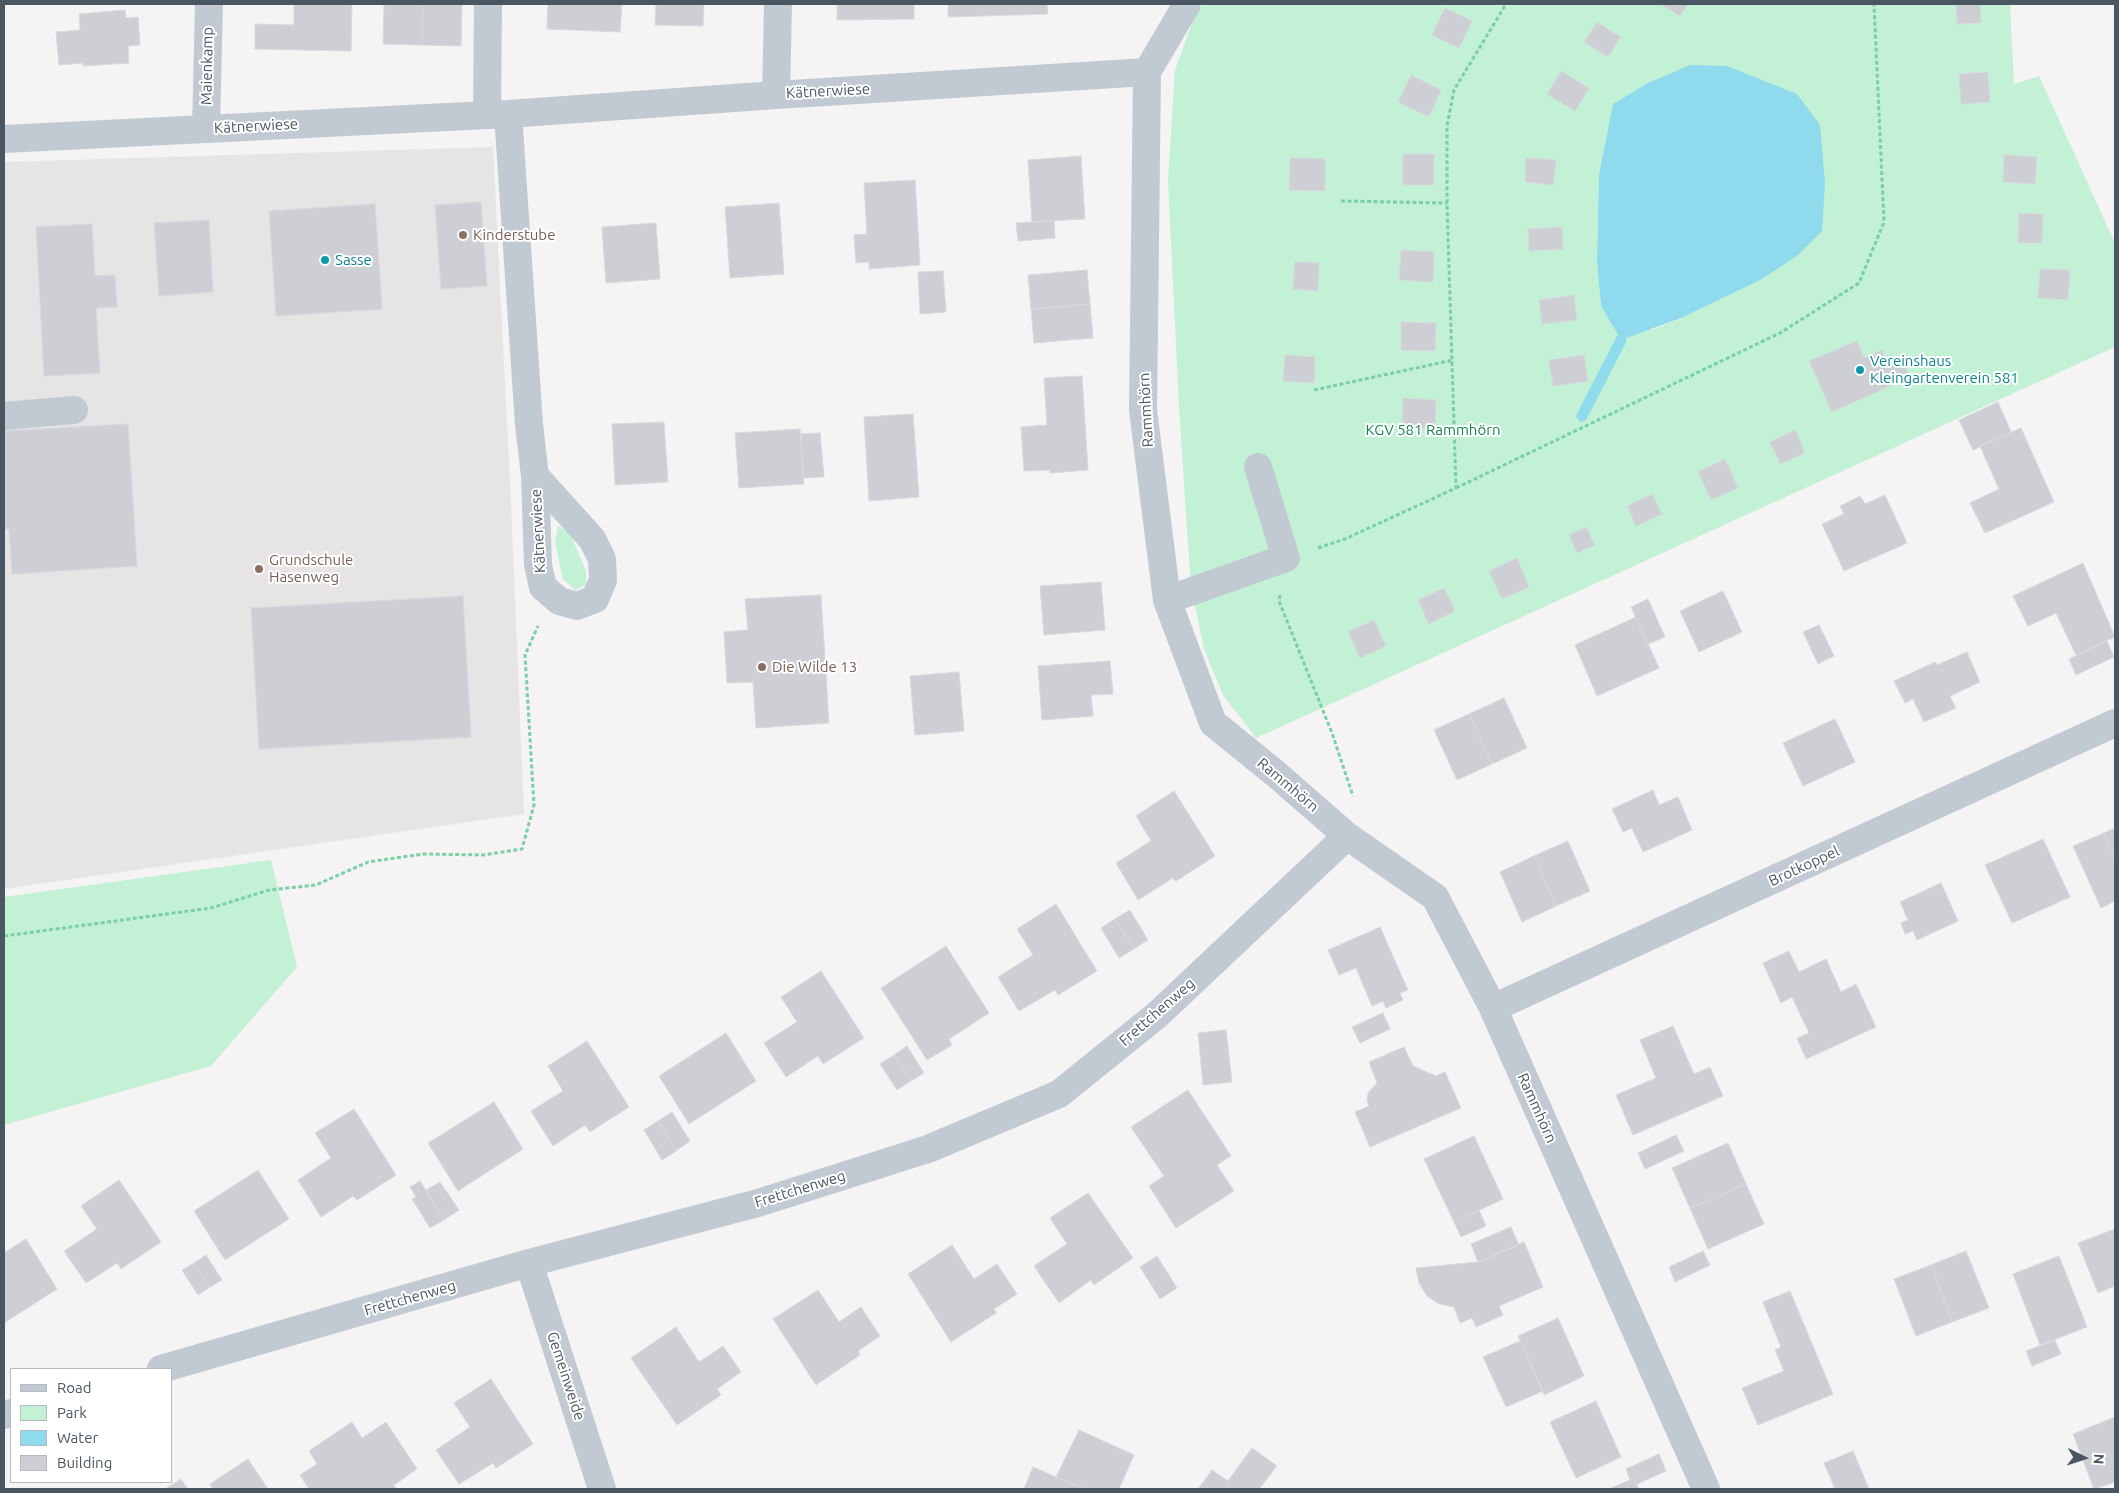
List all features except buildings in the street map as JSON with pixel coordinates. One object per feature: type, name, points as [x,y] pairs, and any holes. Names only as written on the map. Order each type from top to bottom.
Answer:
[{"type":"street","name":"Maienkamp","points":[[206,128],[209,4]]},
{"type":"street","points":[[488,4],[498,115]]},
{"type":"street","points":[[776,94],[778,4]]},
{"type":"street","name":"Rammhörn","points":[[1187,4],[1147,72],[1143,410],[1166,600],[1213,723],[1276,774],[1346,836],[1435,897],[1493,1008],[1706,1489]]},
{"type":"street","name":"Kätnerwiese","points":[[4,138],[498,115],[776,94],[1147,72]]},
{"type":"street","name":"Kätnerwiese","points":[[498,115],[529,424],[536,476],[538,565],[543,588],[558,600],[577,606],[595,599],[603,580],[602,559],[592,539],[536,476]]},
{"type":"street","points":[[4,416],[74,410]]},
{"type":"street","points":[[1166,600],[1286,558],[1258,467]]},
{"type":"street","name":"Brotkoppel","points":[[1493,1008],[2115,723]]},
{"type":"street","name":"Frettchenweg","points":[[164,1368],[529,1263],[758,1203],[928,1149],[1059,1094],[1157,1015],[1346,836]]},
{"type":"street","name":"Gemeinweide","points":[[529,1263],[602,1489]]},
{"type":"path","points":[[1456,488],[1447,203],[1448,126],[1454,90],[1506,4]]},
{"type":"path","points":[[1346,836],[1354,798],[1332,733],[1279,601],[1286,558],[1345,539],[1780,333],[1859,283],[1884,222],[1874,4]]},
{"type":"path","points":[[1341,201],[1447,203]]},
{"type":"path","points":[[1314,390],[1453,360]]},
{"type":"path","points":[[4,936],[211,908],[269,890],[316,885],[368,862],[423,854],[483,855],[522,849],[534,805],[525,655],[538,626],[558,600]]},
{"type":"shaded area","name":"Grundschule Hasenweg","points":[[493,147],[524,814],[4,889],[4,162]]},
{"type":"green space","name":"KGV 581 Rammhörn","points":[[1204,4],[2010,4],[2014,84],[2039,76],[2115,243],[2115,347],[1256,738],[1223,695],[1204,649],[1192,592],[1189,559],[1179,407],[1168,181],[1175,70],[1195,15]],"holes":[[[1599,175],[1710,303],[1652,330],[1601,306],[1597,262]]]},
{"type":"green space","points":[[558,526],[570,533],[586,571],[586,585],[575,590],[563,579],[555,542]]},
{"type":"green space","points":[[271,860],[297,967],[211,1066],[4,1125],[4,897]]},
{"type":"water","points":[[1690,65],[1727,66],[1797,94],[1820,125],[1825,183],[1822,231],[1797,256],[1760,280],[1681,318],[1621,340],[1601,306],[1597,262],[1599,175],[1613,104],[1646,84]]},
{"type":"waterway","points":[[1582,416],[1621,340]]},
{"type":"place","name":"Kinderstube","points":[[463,235]]},
{"type":"place","name":"Sasse","points":[[325,260]]},
{"type":"place","name":"Vereinshaus Kleingartenverein 581","points":[[1860,370]]},
{"type":"place","name":"Grundschule Hasenweg","points":[[259,569]]},
{"type":"place","name":"Die Wilde 13","points":[[762,667]]}]
